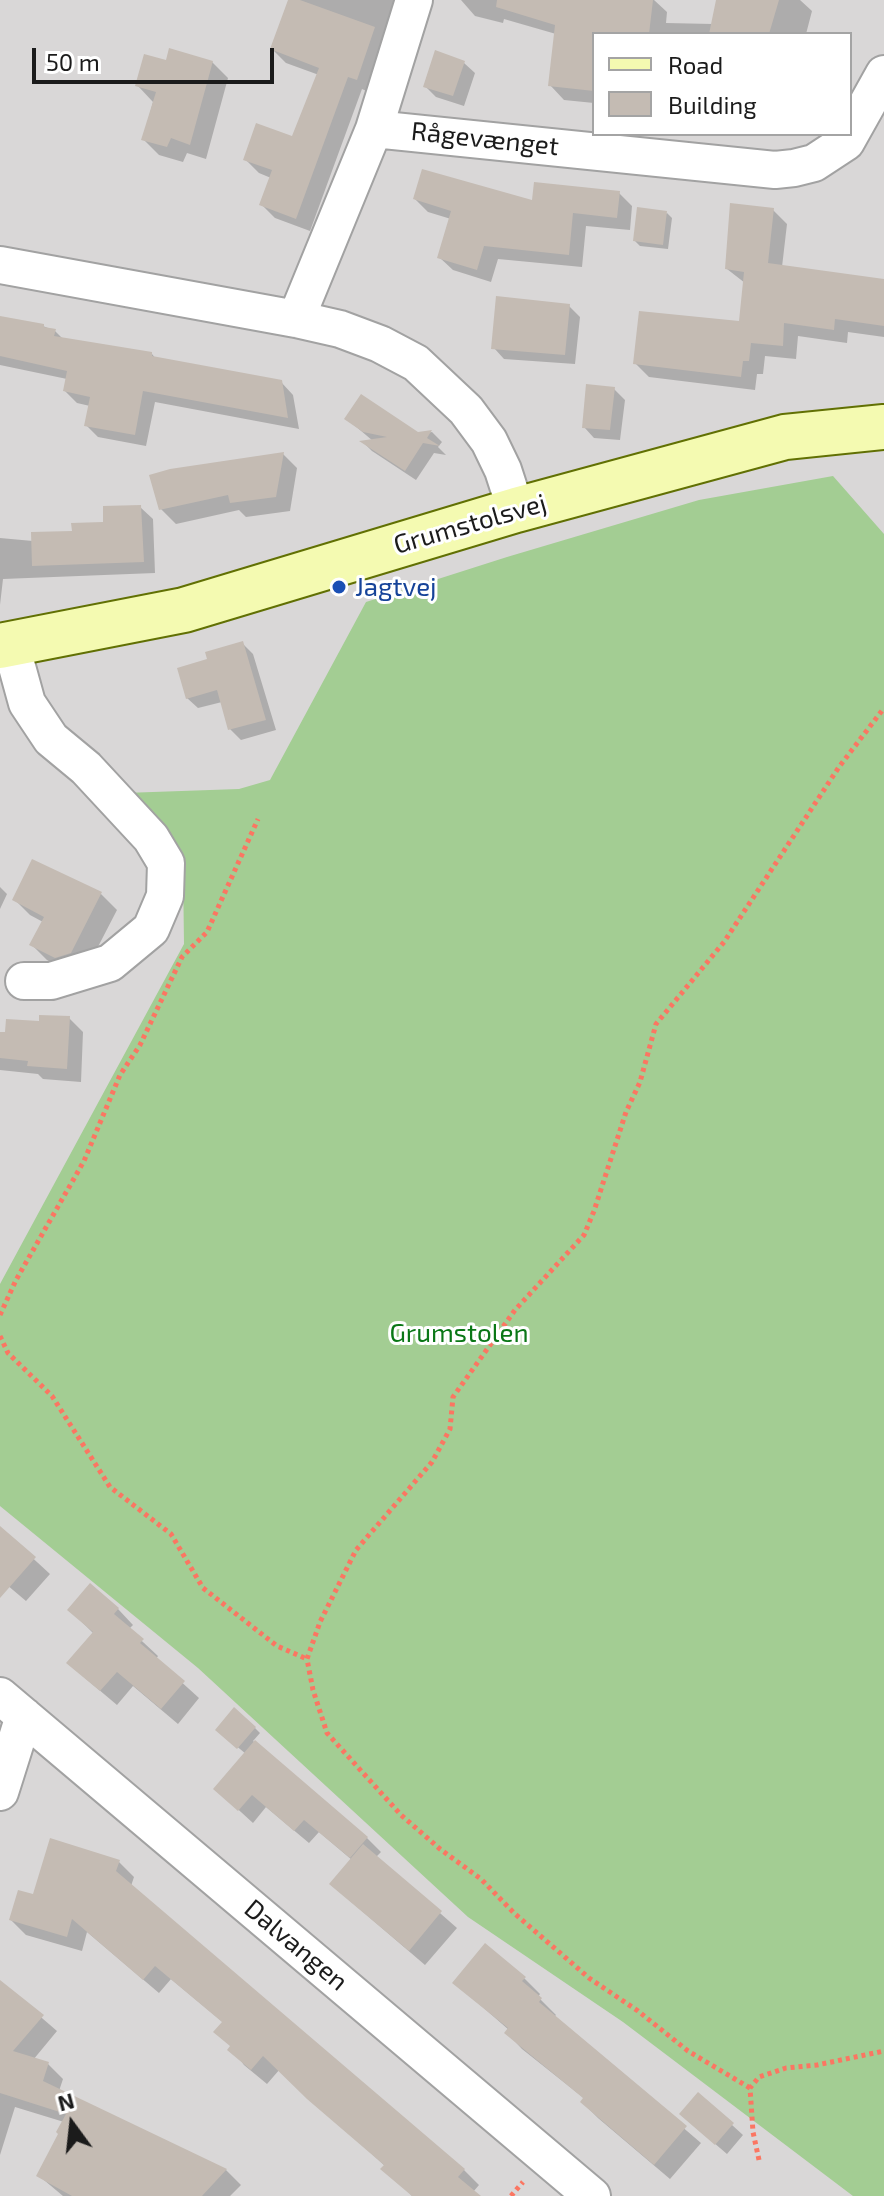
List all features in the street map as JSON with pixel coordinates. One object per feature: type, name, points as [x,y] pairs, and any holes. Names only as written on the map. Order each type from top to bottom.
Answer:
[{"type":"street","name":"Rågevænget","points":[[296,319],[374,129],[414,0]]},
{"type":"street","name":"Rågevænget","points":[[852,131],[884,74]]},
{"type":"street","name":"Rågevænget","points":[[374,129],[775,170],[814,163],[846,142],[849,136]]},
{"type":"street","points":[[0,265],[296,319],[340,329],[380,344],[416,363],[466,410],[489,441],[503,470],[516,510]]},
{"type":"street","name":"Grumstolsvej","points":[[24,981],[51,981],[110,963],[131,946],[151,929],[165,896],[166,863],[151,838],[86,768],[51,739],[27,703],[6,645],[184,610],[516,510],[785,437],[884,427]]},
{"type":"street","points":[[0,1792],[12,1706]]},
{"type":"street","name":"Dalvangen","points":[[12,1706],[592,2196]]},
{"type":"path","points":[[750,2088],[688,2051],[638,2011],[589,1978],[514,1913],[481,1879],[401,1815],[327,1733],[307,1659],[320,1622],[356,1550],[432,1462],[450,1429],[453,1397],[515,1310],[584,1235],[626,1112],[640,1082],[656,1024],[724,942],[839,767],[884,708]]},
{"type":"path","points":[[0,1315],[16,1280],[84,1161],[120,1075],[140,1045],[182,957],[207,932],[258,819]]},
{"type":"path","points":[[0,1336],[8,1353],[52,1396],[110,1487],[171,1534],[203,1588],[277,1646],[307,1659]]},
{"type":"path","points":[[759,2160],[753,2132],[750,2088],[759,2077],[786,2068],[884,2051]]},
{"type":"shaded area","points":[[0,0],[884,0],[884,2196],[0,2196]]},
{"type":"green space","name":"Grumstolen","points":[[833,476],[884,534],[884,2196],[853,2196],[623,2022],[468,1917],[198,1668],[0,1506],[0,1284],[184,944],[183,868],[124,793],[239,789],[270,780],[366,602],[699,500]]},
{"type":"building","points":[[288,0],[300,0],[375,27],[357,80],[348,77],[296,219],[259,205],[272,170],[243,160],[256,123],[292,136],[319,68],[270,49]]},
{"type":"building","points":[[497,0],[653,0],[649,32],[592,32],[592,91],[548,86],[555,25],[496,7]]},
{"type":"building","points":[[716,0],[779,0],[770,32],[709,32]]},
{"type":"building","points":[[169,48],[213,61],[190,145],[171,138],[167,147],[141,140],[156,92],[135,86],[144,54],[166,60]]},
{"type":"building","points":[[435,50],[465,61],[453,96],[423,87]]},
{"type":"building","points":[[422,169],[532,200],[534,182],[620,191],[617,218],[573,213],[569,255],[484,246],[477,270],[437,258],[451,211],[413,199]]},
{"type":"building","points":[[730,203],[774,208],[768,263],[884,279],[884,326],[835,319],[834,330],[784,323],[783,346],[751,343],[749,361],[743,361],[741,377],[633,364],[639,311],[739,321],[744,272],[725,269]]},
{"type":"building","points":[[637,207],[667,211],[663,245],[633,241]]},
{"type":"building","points":[[496,296],[570,304],[565,355],[491,349]]},
{"type":"building","points":[[0,316],[44,324],[44,327],[56,329],[54,336],[152,352],[152,356],[282,380],[288,418],[143,391],[135,435],[84,426],[90,397],[63,391],[67,371],[0,356]]},
{"type":"building","points":[[586,384],[615,387],[610,430],[582,428]]},
{"type":"building","points":[[361,394],[418,432],[432,430],[427,438],[440,446],[423,443],[405,471],[359,441],[387,437],[363,432],[344,419]]},
{"type":"building","points":[[284,452],[276,497],[230,503],[228,495],[159,510],[149,475]]},
{"type":"building","points":[[141,505],[144,562],[32,566],[31,532],[72,531],[71,523],[103,522],[103,506]]},
{"type":"building","points":[[243,641],[266,720],[228,730],[217,690],[186,699],[177,668],[207,659],[205,652]]},
{"type":"building","points":[[32,859],[102,892],[71,953],[55,958],[29,945],[44,917],[12,900]]},
{"type":"building","points":[[39,1015],[70,1016],[67,1069],[27,1066],[28,1061],[0,1058],[0,1032],[5,1032],[6,1019],[39,1021]]},
{"type":"building","points":[[0,1526],[36,1557],[0,1598]]},
{"type":"building","points":[[90,1583],[119,1608],[114,1614],[144,1639],[140,1643],[185,1681],[161,1709],[117,1672],[100,1691],[66,1663],[93,1632],[67,1610]]},
{"type":"building","points":[[234,1707],[256,1727],[237,1749],[215,1730]]},
{"type":"building","points":[[255,1740],[368,1837],[350,1858],[304,1820],[294,1831],[252,1795],[238,1811],[213,1789]]},
{"type":"building","points":[[50,1838],[120,1860],[116,1871],[465,2169],[458,2177],[481,2196],[412,2196],[380,2169],[384,2165],[307,2099],[263,2056],[251,2070],[227,2050],[230,2046],[213,2032],[222,2022],[155,1966],[143,1980],[72,1919],[67,1937],[9,1920],[18,1890],[33,1894]]},
{"type":"building","points":[[363,1844],[442,1911],[409,1951],[329,1884]]},
{"type":"building","points":[[485,1943],[526,1977],[522,1981],[542,1998],[539,2002],[687,2126],[654,2165],[580,2102],[583,2098],[504,2033],[508,2028],[452,1983]]},
{"type":"building","points":[[0,1980],[44,2015],[13,2051],[49,2062],[43,2081],[227,2169],[202,2196],[72,2196],[36,2176],[66,2114],[0,2093]]},
{"type":"building","points":[[698,2092],[734,2123],[715,2145],[679,2114]]},
{"type":"place","name":"Jagtvej","points":[[339,587]]}]
